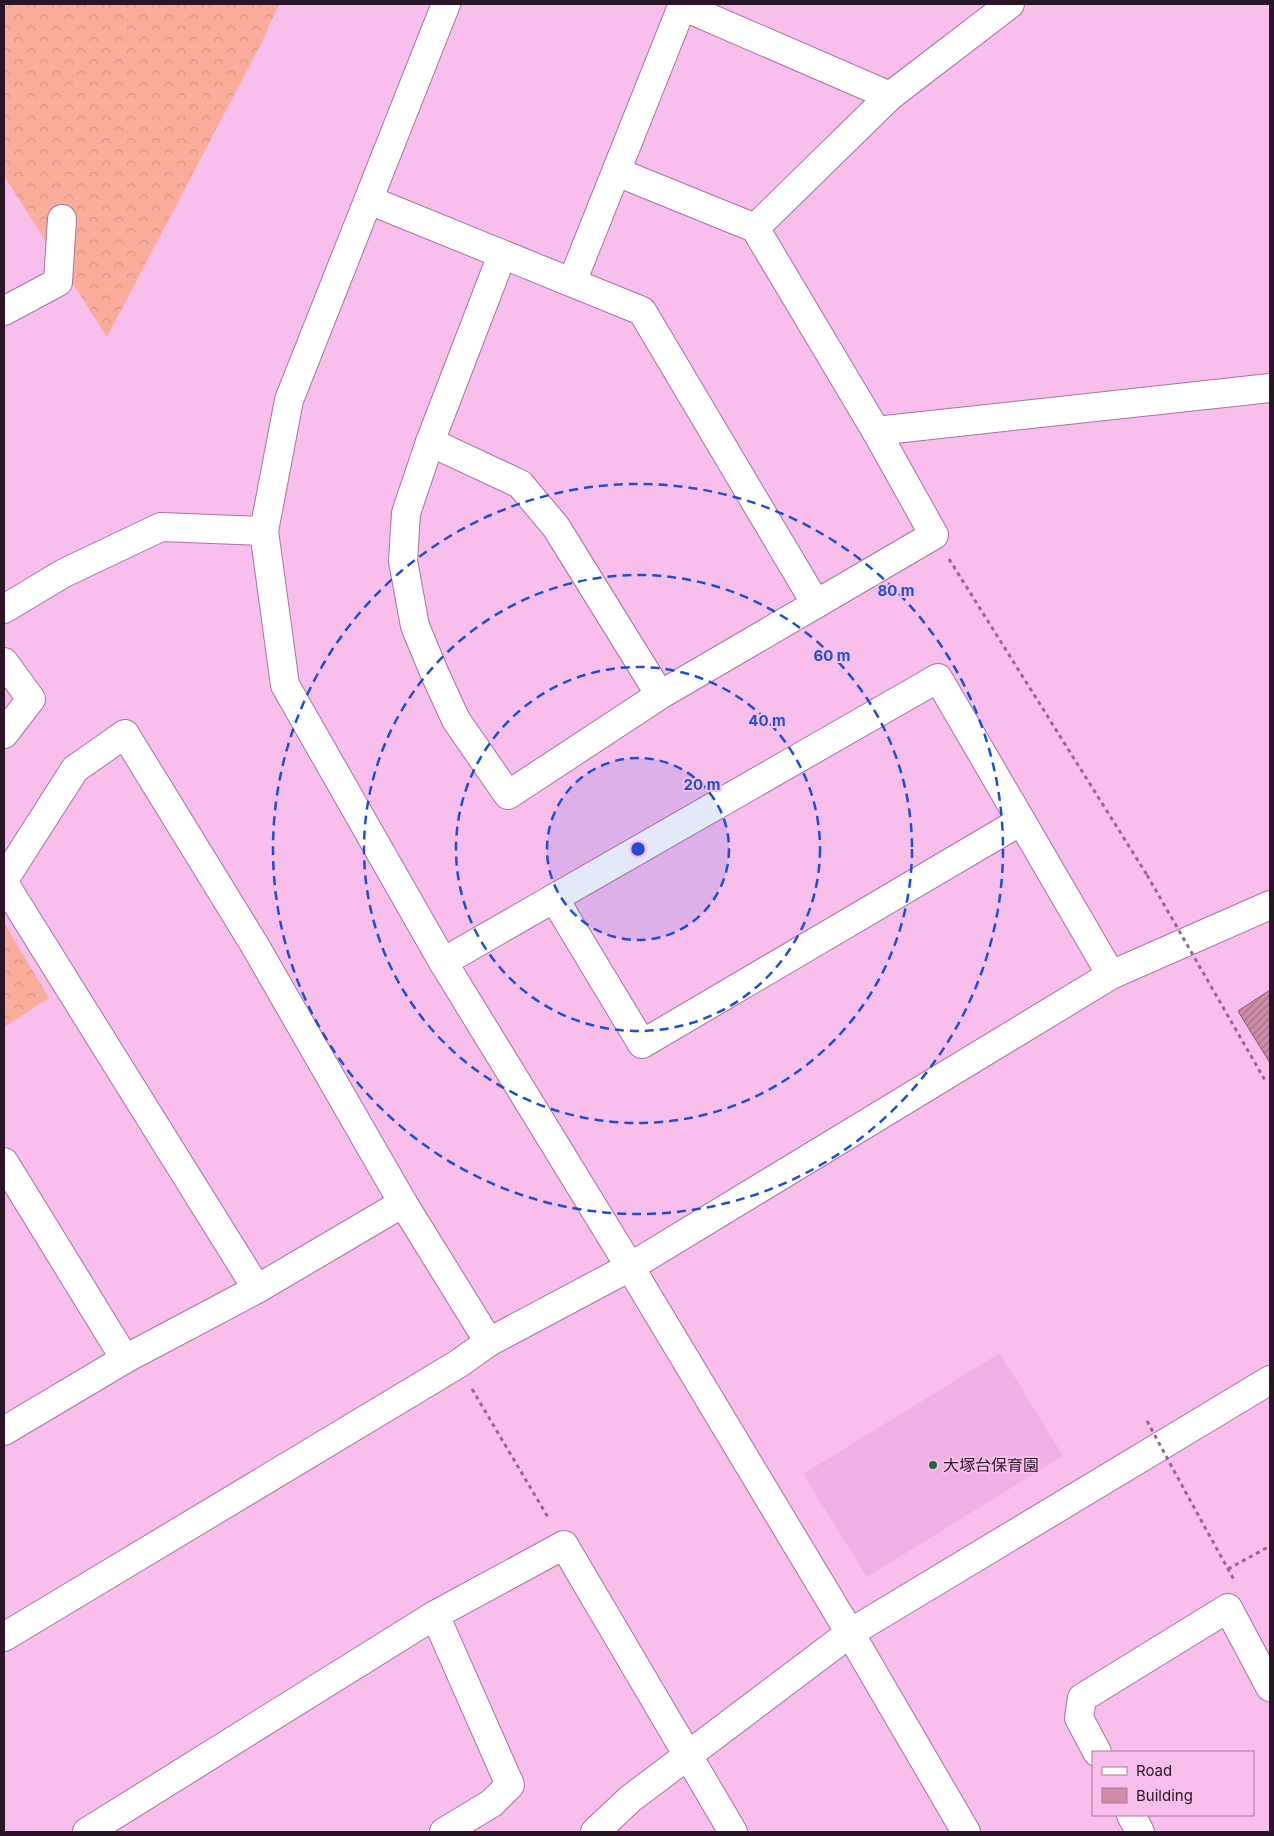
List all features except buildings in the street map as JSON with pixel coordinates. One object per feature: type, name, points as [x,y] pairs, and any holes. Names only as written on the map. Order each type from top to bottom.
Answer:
[{"type":"street","points":[[446,4],[289,400],[264,532],[285,685],[443,962],[630,1267],[850,1634],[966,1832]]},
{"type":"street","points":[[755,228],[890,96],[1010,4]]},
{"type":"street","points":[[572,282],[682,5],[890,96]]},
{"type":"street","points":[[502,255],[430,442],[406,513],[403,562],[415,626],[434,672],[456,720],[508,795],[660,695],[934,535],[876,431],[755,228],[617,172]]},
{"type":"street","points":[[369,200],[642,311],[816,604]]},
{"type":"street","points":[[4,311],[58,282],[62,219]]},
{"type":"street","points":[[876,431],[1270,388]]},
{"type":"street","points":[[430,442],[520,484],[556,527],[660,695]]},
{"type":"street","points":[[4,609],[64,572],[161,528],[264,532]]},
{"type":"street","points":[[4,662],[31,699],[4,734]]},
{"type":"street","points":[[443,962],[938,678],[1111,975]]},
{"type":"street","points":[[4,880],[75,769],[125,734],[254,944],[404,1203],[489,1342]]},
{"type":"street","points":[[554,898],[642,1044],[1021,821]]},
{"type":"street","points":[[4,884],[257,1289]]},
{"type":"street","points":[[4,1637],[458,1364],[489,1342],[630,1267],[1111,975],[1270,906]]},
{"type":"street","points":[[4,1162],[125,1359]]},
{"type":"street","points":[[4,1431],[125,1359],[257,1289],[404,1203]]},
{"type":"street","points":[[595,1832],[630,1799],[686,1755],[850,1634],[1270,1380]]},
{"type":"street","points":[[87,1832],[434,1615],[564,1545],[733,1832]]},
{"type":"street","points":[[1096,1751],[1079,1718],[1082,1698],[1228,1608],[1270,1687]]},
{"type":"street","points":[[434,1615],[510,1784],[492,1803],[444,1832]]},
{"type":"street","points":[[1132,1816],[1140,1832]]},
{"type":"path","points":[[934,535],[1147,875],[1266,1082]]},
{"type":"path","points":[[458,1364],[564,1545]]},
{"type":"path","points":[[1147,1420],[1238,1586]]},
{"type":"path","points":[[1228,1569],[1270,1546]]},
{"type":"shaded area","name":"大塚台保育園","points":[[1000,1353],[1063,1456],[867,1577],[803,1474]]},
{"type":"green space","points":[[4,4],[279,4],[261,44],[107,337],[4,176]]},
{"type":"green space","points":[[4,923],[49,998],[4,1027]]},
{"type":"place","name":"大塚台保育園","points":[[933,1465]]}]
